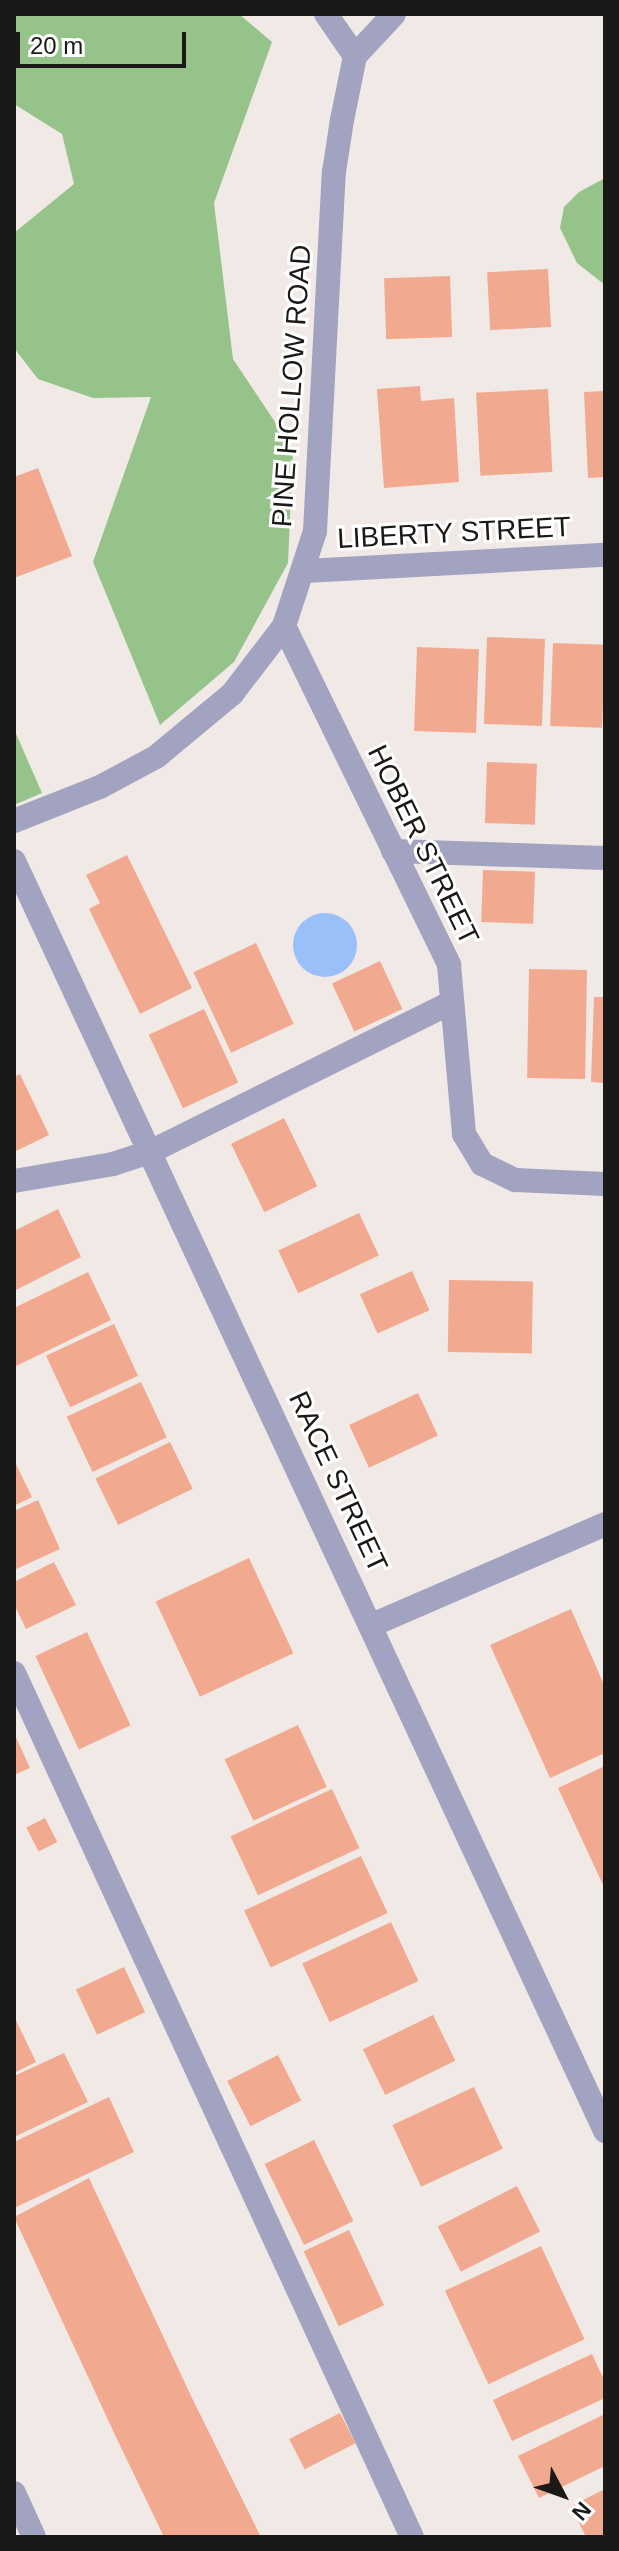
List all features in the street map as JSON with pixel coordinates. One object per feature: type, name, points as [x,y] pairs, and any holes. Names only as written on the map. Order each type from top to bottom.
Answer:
[{"type":"street","points":[[326,14],[355,56],[394,14]]},
{"type":"street","name":"PINE HOLLOW ROAD","points":[[14,821],[100,787],[156,757],[232,694],[284,626],[305,571],[319,487],[334,172],[355,56]]},
{"type":"street","name":"LIBERTY STREET","points":[[305,571],[605,555]]},
{"type":"street","name":"HOBER STREET","points":[[284,626],[449,965],[464,1134],[482,1164],[515,1180],[605,1184]]},
{"type":"street","points":[[393,851],[605,858]]},
{"type":"street","name":"RACE STREET","points":[[14,861],[605,2131]]},
{"type":"street","points":[[14,1181],[113,1164],[150,1152],[452,1002]]},
{"type":"street","points":[[372,1625],[605,1524]]},
{"type":"street","points":[[14,1673],[412,2537]]},
{"type":"street","points":[[14,2493],[34,2537]]},
{"type":"green space","points":[[14,14],[239,14],[272,42],[214,203],[233,359],[293,449],[288,563],[234,662],[160,725],[93,562],[151,397],[93,398],[38,379],[14,348],[14,233],[74,184],[62,134],[14,104]]},
{"type":"green space","points":[[605,178],[605,285],[577,263],[560,228],[564,207],[579,192]]},
{"type":"green space","points":[[14,729],[42,793],[14,805]]},
{"type":"water","points":[[325,913],[343,919],[351,927],[357,945],[351,963],[343,971],[325,977],[307,971],[299,963],[293,945],[299,927],[307,919]]},
{"type":"building","points":[[548,269],[551,327],[490,330],[487,272]]},
{"type":"building","points":[[450,276],[452,337],[386,339],[384,278]]},
{"type":"building","points":[[420,386],[421,401],[454,398],[459,482],[384,488],[377,389]]},
{"type":"building","points":[[548,389],[552,472],[480,476],[476,393]]},
{"type":"building","points":[[605,391],[605,477],[588,478],[584,392]]},
{"type":"building","points":[[38,468],[72,556],[14,578],[14,477]]},
{"type":"building","points":[[487,637],[545,639],[542,726],[484,724]]},
{"type":"building","points":[[553,643],[605,645],[602,728],[550,726]]},
{"type":"building","points":[[417,647],[479,649],[476,733],[414,731]]},
{"type":"building","points":[[487,762],[537,764],[535,825],[485,823]]},
{"type":"building","points":[[127,855],[192,988],[140,1014],[89,909],[100,903],[86,875]]},
{"type":"building","points":[[483,870],[535,872],[533,924],[481,922]]},
{"type":"building","points":[[256,943],[294,1024],[231,1053],[193,972]]},
{"type":"building","points":[[380,961],[402,1009],[354,1031],[332,983]]},
{"type":"building","points":[[529,969],[587,970],[585,1079],[527,1078]]},
{"type":"building","points":[[594,997],[605,997],[605,1083],[591,1082]]},
{"type":"building","points":[[204,1009],[238,1082],[183,1108],[149,1035]]},
{"type":"building","points":[[20,1074],[49,1135],[14,1152],[14,1077]]},
{"type":"building","points":[[284,1118],[317,1186],[264,1212],[231,1144]]},
{"type":"building","points":[[58,1209],[81,1257],[16,1290],[14,1231]]},
{"type":"building","points":[[359,1213],[379,1256],[298,1293],[278,1251]]},
{"type":"building","points":[[412,1271],[429,1310],[377,1333],[360,1294]]},
{"type":"building","points":[[88,1272],[111,1320],[14,1367],[14,1308]]},
{"type":"building","points":[[449,1280],[533,1281],[532,1353],[448,1352]]},
{"type":"building","points":[[114,1324],[138,1376],[70,1407],[46,1356]]},
{"type":"building","points":[[141,1382],[167,1437],[92,1472],[67,1417]]},
{"type":"building","points":[[418,1393],[438,1436],[369,1468],[349,1425]]},
{"type":"building","points":[[170,1442],[193,1489],[118,1525],[95,1478]]},
{"type":"building","points":[[14,1460],[32,1497],[14,1506]]},
{"type":"building","points":[[38,1500],[60,1549],[14,1570],[14,1511]]},
{"type":"building","points":[[249,1558],[293,1653],[200,1697],[156,1602]]},
{"type":"building","points":[[54,1562],[76,1605],[26,1629],[14,1604],[14,1582]]},
{"type":"building","points":[[571,1609],[605,1687],[605,1753],[550,1778],[490,1645]]},
{"type":"building","points":[[87,1632],[131,1725],[79,1749],[35,1656]]},
{"type":"building","points":[[298,1725],[327,1787],[253,1821],[225,1759]]},
{"type":"building","points":[[14,1733],[30,1768],[14,1775]]},
{"type":"building","points":[[605,1766],[605,1889],[558,1788]]},
{"type":"building","points":[[332,1789],[359,1848],[258,1895],[230,1836]]},
{"type":"building","points":[[45,1818],[57,1842],[39,1852],[26,1828]]},
{"type":"building","points":[[361,1856],[388,1913],[271,1968],[244,1911]]},
{"type":"building","points":[[391,1922],[418,1981],[330,2022],[302,1963]]},
{"type":"building","points":[[124,1967],[145,2012],[97,2035],[76,1989]]},
{"type":"building","points":[[433,2015],[455,2061],[385,2095],[363,2049]]},
{"type":"building","points":[[14,2016],[36,2062],[14,2073]]},
{"type":"building","points":[[64,2053],[88,2102],[14,2137],[14,2076]]},
{"type":"building","points":[[278,2055],[301,2100],[250,2126],[227,2081]]},
{"type":"building","points":[[474,2087],[503,2149],[421,2187],[392,2125]]},
{"type":"building","points":[[109,2097],[134,2152],[14,2208],[14,2142]]},
{"type":"building","points":[[314,2140],[353,2221],[304,2245],[265,2164]]},
{"type":"building","points":[[89,2178],[261,2537],[164,2537],[115,2435],[14,2217]]},
{"type":"building","points":[[517,2186],[540,2231],[461,2272],[438,2226]]},
{"type":"building","points":[[349,2230],[384,2305],[339,2326],[304,2251]]},
{"type":"building","points":[[541,2246],[585,2339],[488,2384],[445,2291]]},
{"type":"building","points":[[592,2354],[605,2382],[605,2398],[512,2441],[493,2400]]},
{"type":"building","points":[[340,2413],[355,2443],[305,2469],[289,2439]]},
{"type":"building","points":[[605,2414],[605,2466],[539,2498],[518,2456]]},
{"type":"building","points":[[605,2489],[605,2537],[586,2537],[571,2506]]}]
